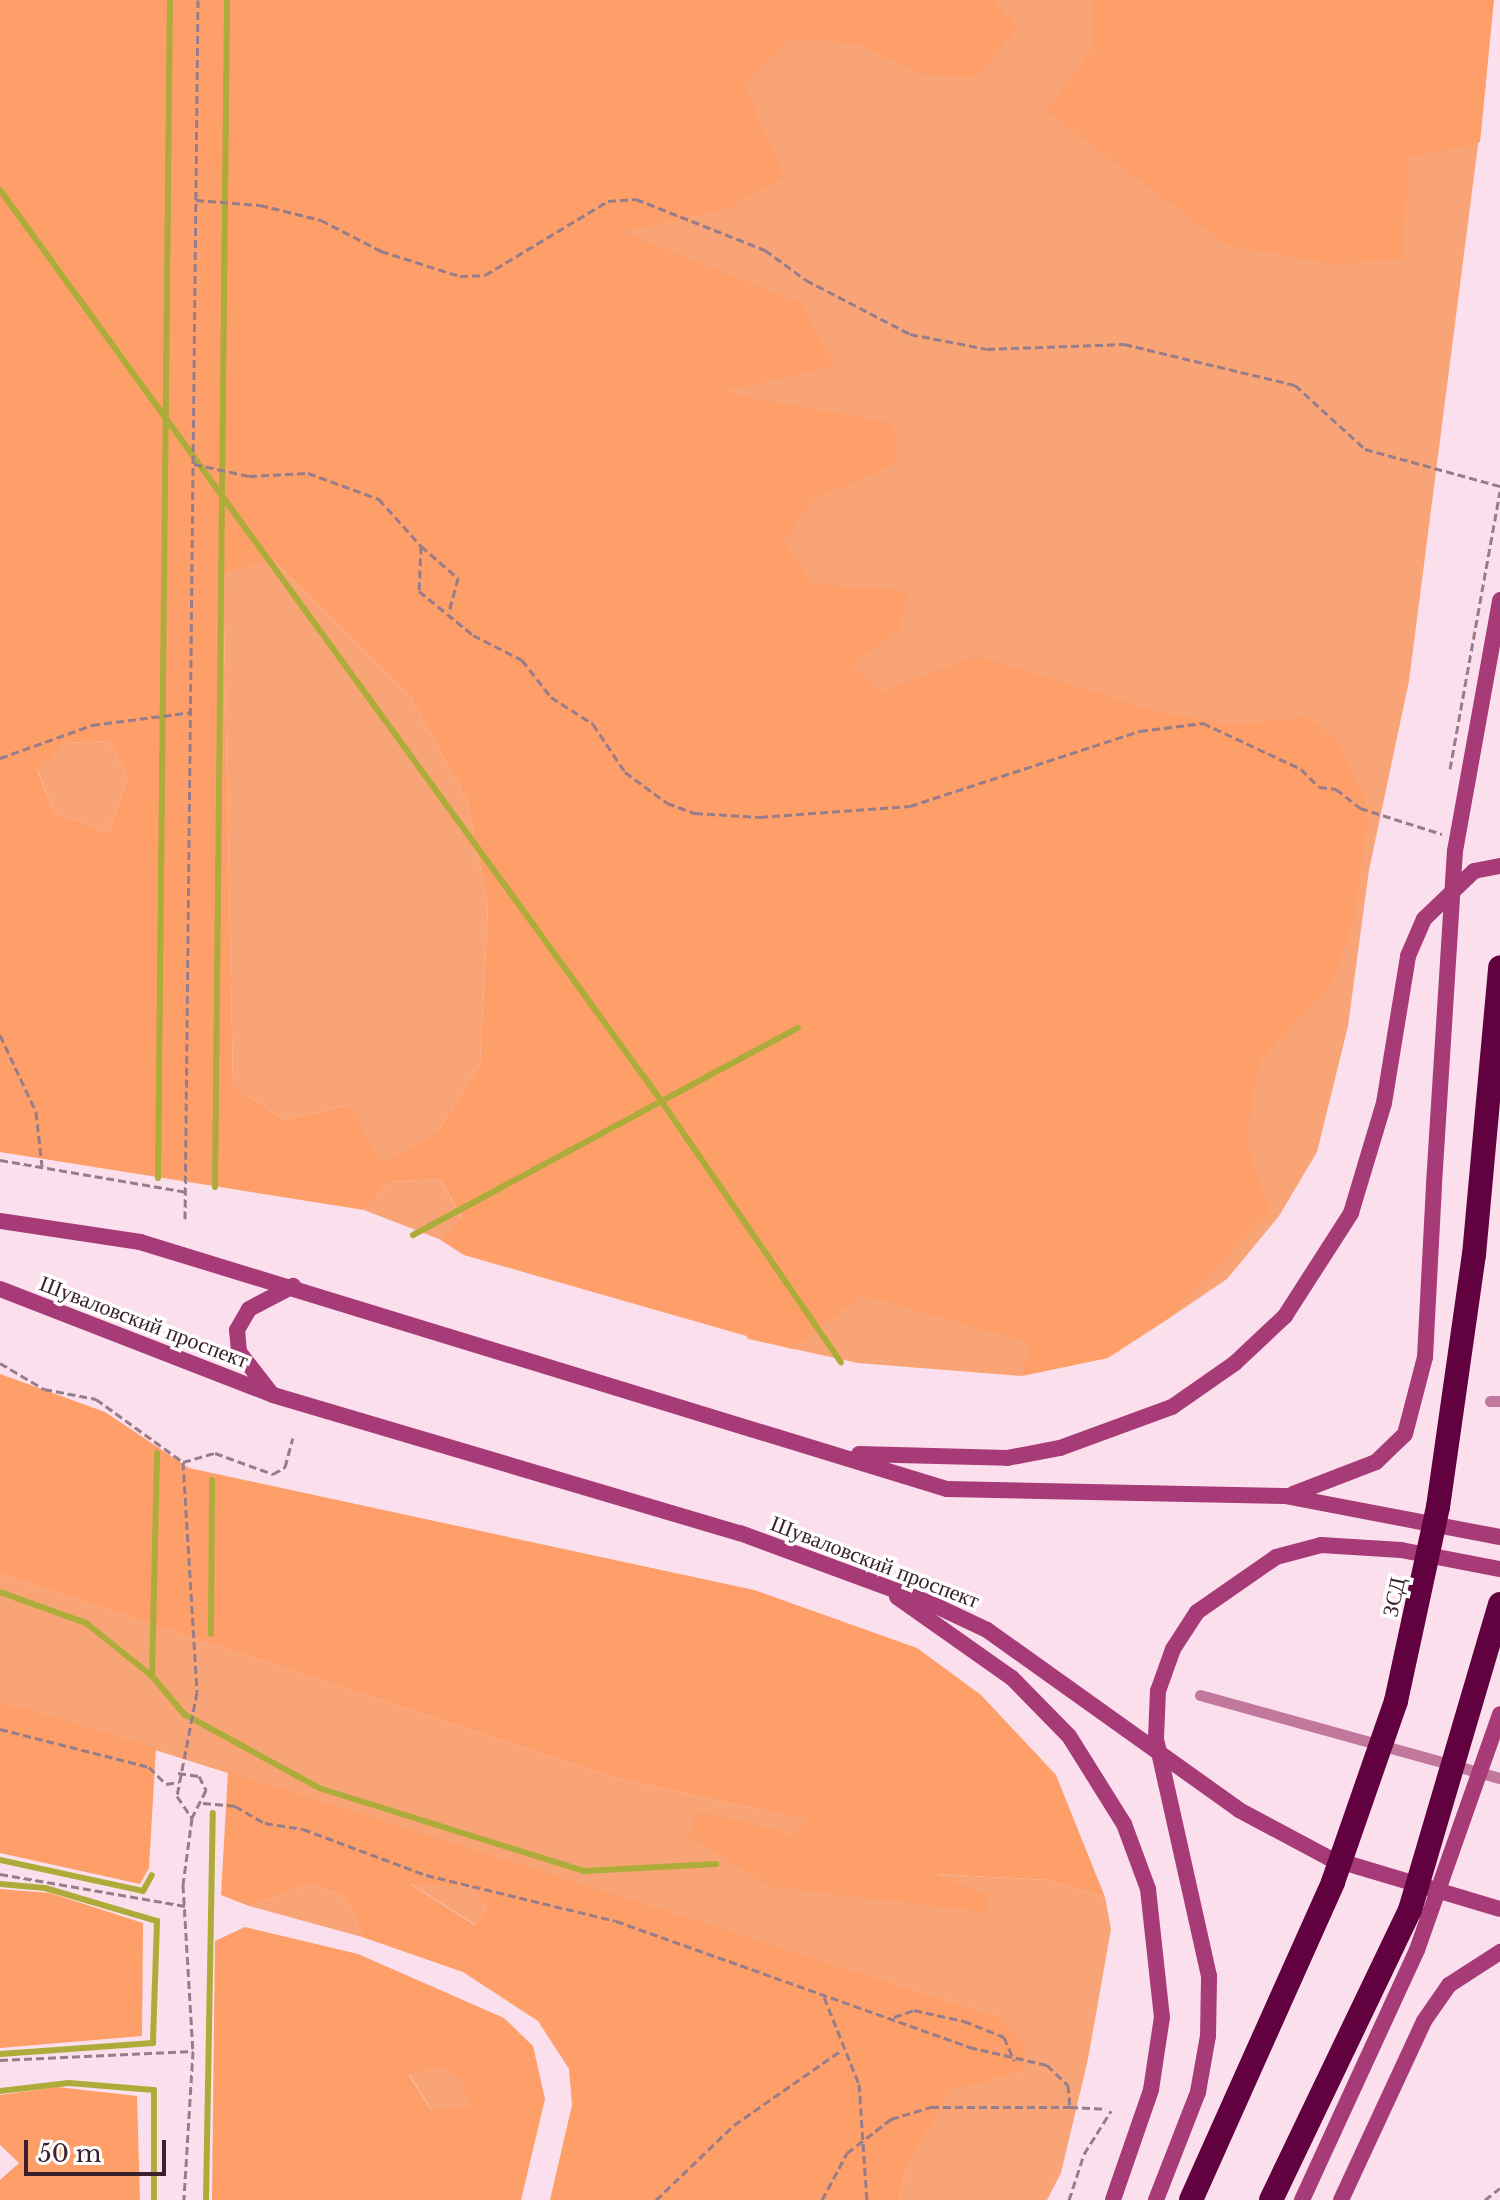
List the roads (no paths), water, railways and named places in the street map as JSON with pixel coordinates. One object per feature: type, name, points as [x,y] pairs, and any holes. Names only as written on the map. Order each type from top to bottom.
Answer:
[{"type":"highway","name":"ЗСД","points":[[1191,2200],[1333,1882],[1396,1701],[1438,1507],[1467,1303],[1500,967]]},
{"type":"highway","points":[[1271,2200],[1410,1910],[1500,1604]]},
{"type":"main road","points":[[1285,1496],[1376,1462],[1405,1434],[1425,1357],[1455,851],[1500,600]]},
{"type":"main road","points":[[851,1454],[952,1460],[1060,1448],[1172,1407],[1235,1363],[1285,1316],[1351,1213],[1384,1103],[1408,956],[1424,919],[1474,871],[1500,866]]},
{"type":"main road","points":[[0,1221],[140,1242],[851,1454],[947,1489],[1285,1496],[1500,1537]]},
{"type":"main road","name":"Шуваловский проспект","points":[[273,1395],[239,1352],[237,1330],[249,1309],[293,1286]]},
{"type":"main road","name":"Шуваловский проспект","points":[[0,1289],[273,1395],[740,1533],[987,1630],[1239,1810],[1329,1858],[1500,1909]]},
{"type":"main road","points":[[1156,2200],[1198,2092],[1208,2036],[1209,1976],[1156,1738],[1158,1691],[1173,1649],[1197,1612],[1276,1557],[1321,1545],[1401,1550],[1500,1569]]},
{"type":"main road","points":[[886,1589],[1012,1678],[1069,1736],[1124,1824],[1143,1876],[1161,1954],[1162,2017],[1151,2090],[1113,2200]]},
{"type":"main road","points":[[1302,2200],[1417,1950],[1500,1714]]},
{"type":"main road","points":[[1341,2200],[1424,2021],[1449,1985],[1500,1952]]},
{"type":"lane","points":[[1200,1695],[1313,1722],[1500,1778]]},
{"type":"waterway","points":[[158,1178],[170,0]]},
{"type":"waterway","points":[[215,1187],[227,0]]},
{"type":"waterway","points":[[0,190],[662,1102],[841,1362]]},
{"type":"waterway","points":[[413,1235],[798,1028]]},
{"type":"waterway","points":[[152,1676],[157,1453]]},
{"type":"waterway","points":[[211,1634],[212,1480]]},
{"type":"waterway","points":[[0,1592],[86,1623],[152,1676],[184,1714],[319,1788],[584,1871],[716,1864]]},
{"type":"waterway","points":[[206,2200],[213,1813]]},
{"type":"waterway","points":[[0,1860],[143,1891],[152,1875]]},
{"type":"waterway","points":[[0,1884],[45,1888],[157,1921],[153,2043],[0,2054]]},
{"type":"waterway","points":[[0,2091],[69,2083],[154,2090],[154,2200]]}]
